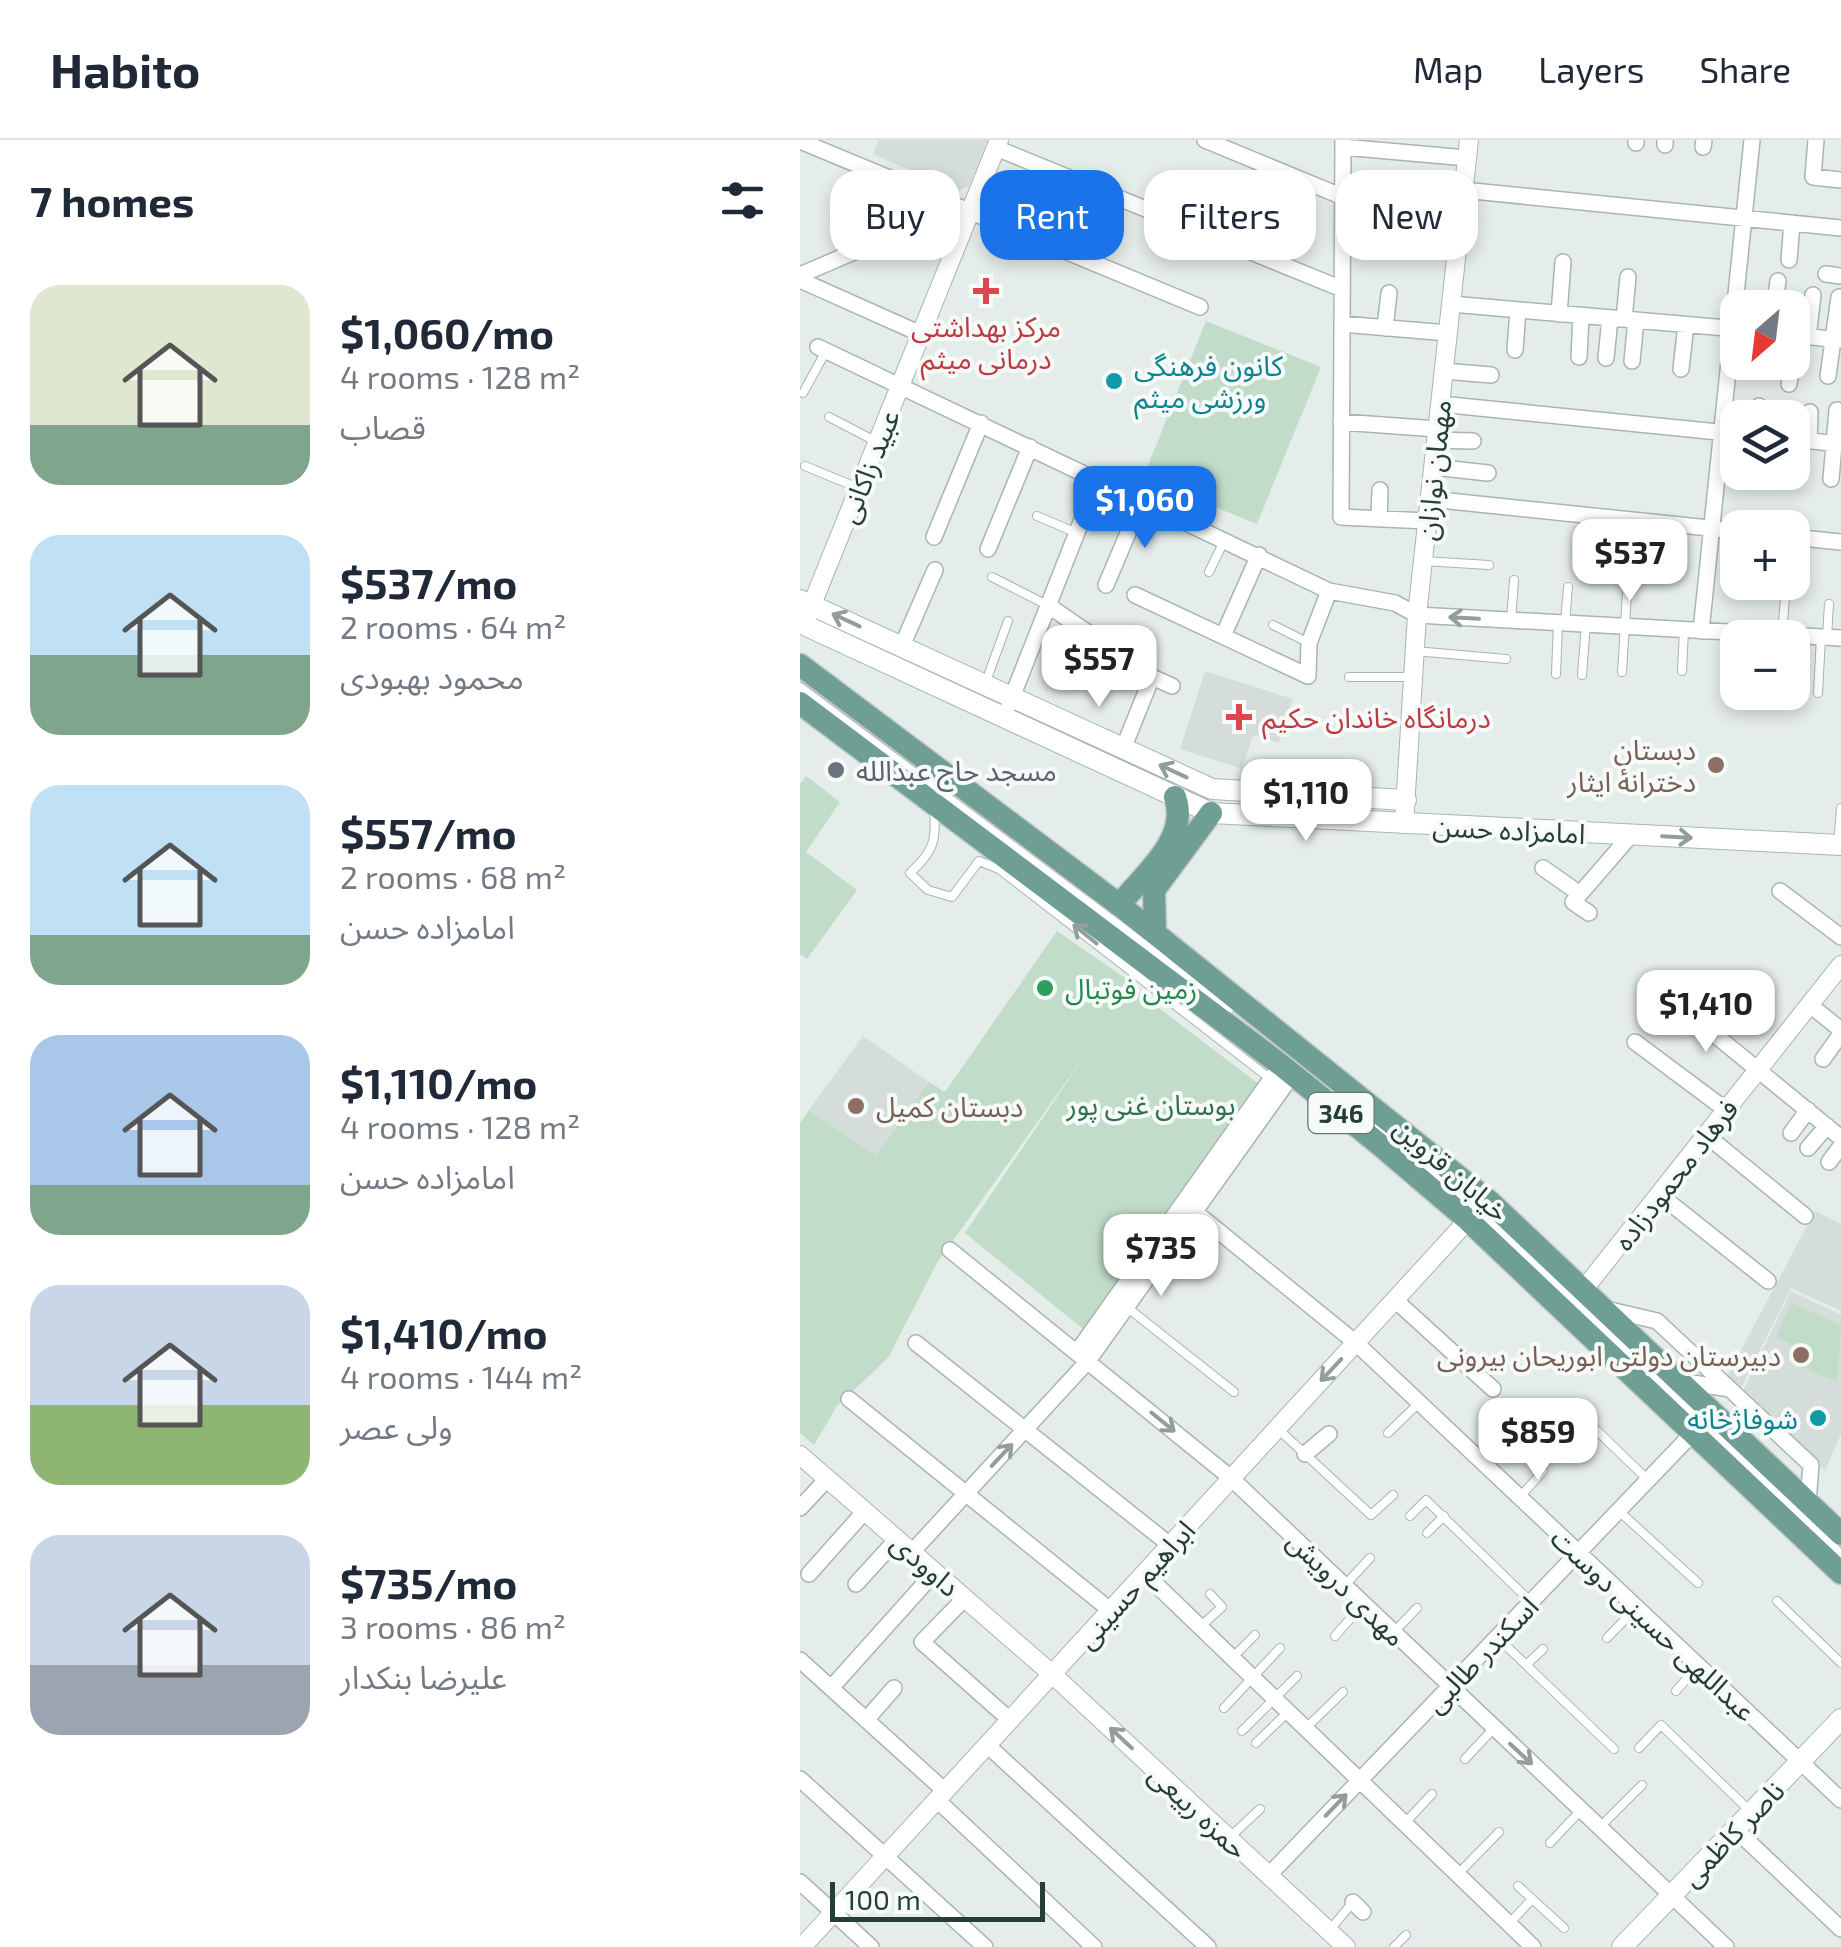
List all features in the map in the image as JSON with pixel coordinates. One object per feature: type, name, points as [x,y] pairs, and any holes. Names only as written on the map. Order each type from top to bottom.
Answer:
[{"type":"main road","name":"امامزاده حسن","points":[[806,602],[1212,789],[1406,800]]},
{"type":"main road","name":"امامزاده حسن","points":[[802,624],[1211,813],[1840,845]]},
{"type":"main road","name":"خیابان قزوین","points":[[800,665],[1156,933],[1490,1202],[1841,1534]]},
{"type":"main road","name":"خیابان قزوین","points":[[800,703],[934,802],[1468,1220],[1841,1573]]},
{"type":"main road","points":[[1119,905],[1173,839],[1181,814],[1175,797]]},
{"type":"main road","points":[[1156,933],[1154,890],[1211,813]]},
{"type":"main road","name":"ناصر کاظمی","points":[[1622,1947],[1841,1719]]},
{"type":"street","points":[[800,140],[1200,307]]},
{"type":"street","points":[[1205,140],[1336,194]]},
{"type":"street","points":[[1738,290],[1752,140]]},
{"type":"street","points":[[1816,140],[1814,177],[1841,180]]},
{"type":"street","points":[[1344,170],[1344,143],[1468,149]]},
{"type":"street","points":[[997,144],[1342,288]]},
{"type":"street","name":"عبید زاکانی","points":[[802,624],[806,602],[921,334],[965,209],[997,144]]},
{"type":"street","points":[[1478,191],[1841,228]]},
{"type":"street","points":[[800,277],[965,209]]},
{"type":"street","points":[[1789,260],[1792,223]]},
{"type":"street","points":[[1343,260],[1340,517],[1428,522]]},
{"type":"street","name":"مهمان نوازان","points":[[1404,824],[1417,615],[1456,260]]},
{"type":"street","points":[[1559,314],[1563,262]]},
{"type":"street","points":[[800,277],[921,334]]},
{"type":"street","points":[[1628,277],[1624,319],[1632,361]]},
{"type":"street","points":[[1777,290],[1778,280]]},
{"type":"street","points":[[1385,328],[1389,292]]},
{"type":"street","points":[[1810,304],[1813,295]]},
{"type":"street","points":[[1828,376],[1837,339],[1839,297]]},
{"type":"street","points":[[1451,304],[1720,327]]},
{"type":"street","points":[[1516,350],[1518,310]]},
{"type":"street","points":[[1579,357],[1582,316]]},
{"type":"street","points":[[1606,358],[1624,319]]},
{"type":"street","points":[[1342,324],[1448,333]]},
{"type":"street","points":[[1681,369],[1686,324]]},
{"type":"street","points":[[1810,337],[1837,339]]},
{"type":"street","points":[[822,349],[1329,591],[1395,603],[1417,615],[1720,631]]},
{"type":"street","points":[[1444,371],[1491,374]]},
{"type":"street","points":[[1790,380],[1790,384]]},
{"type":"street","points":[[1440,404],[1720,432]]},
{"type":"street","points":[[1830,479],[1837,444],[1837,410]]},
{"type":"street","points":[[1341,422],[1474,441]]},
{"type":"street","points":[[934,537],[981,423]]},
{"type":"street","points":[[1810,441],[1837,444]]},
{"type":"street","points":[[988,549],[1030,446]]},
{"type":"street","points":[[1433,467],[1488,472]]},
{"type":"street","points":[[1004,718],[1098,479]]},
{"type":"street","points":[[1702,630],[1720,486]]},
{"type":"street","points":[[1379,519],[1380,490]]},
{"type":"street","points":[[1430,498],[1720,529]]},
{"type":"street","points":[[1106,584],[1142,500]]},
{"type":"street","points":[[1810,538],[1841,542]]},
{"type":"street","points":[[1223,636],[1259,555]]},
{"type":"street","points":[[902,646],[935,570]]},
{"type":"street","points":[[1135,595],[1308,676],[1309,643],[1329,591]]},
{"type":"street","points":[[1049,606],[1152,677],[1172,686]]},
{"type":"street","points":[[1123,749],[1152,677]]},
{"type":"street","points":[[1590,913],[1573,902],[1631,834]]},
{"type":"street","points":[[1543,868],[1580,894]]},
{"type":"street","points":[[1780,891],[1841,937]]},
{"type":"street","name":"فرهاد محمودزاده","points":[[1584,1289],[1841,964]]},
{"type":"street","points":[[1666,1026],[1698,984]]},
{"type":"street","points":[[1810,1005],[1841,1032],[1823,1059]]},
{"type":"street","points":[[1681,1007],[1841,1138]]},
{"type":"street","points":[[1635,1042],[1726,1110]]},
{"type":"street","points":[[856,1584],[966,1494],[1026,1430],[1190,1207],[1282,1073]]},
{"type":"street","points":[[1790,1133],[1808,1110]]},
{"type":"street","points":[[1808,1148],[1827,1126]]},
{"type":"street","points":[[1706,1135],[1804,1216]]},
{"type":"street","points":[[1829,1162],[1841,1146]]},
{"type":"street","points":[[1660,1194],[1768,1281]]},
{"type":"street","points":[[1082,1356],[1127,1308],[1190,1207]]},
{"type":"street","name":"عبداللهی حسینی دوست","points":[[1190,1207],[1356,1343],[1841,1800]]},
{"type":"street","name":"ابراهیم حسینی","points":[[802,1947],[1468,1220]]},
{"type":"street","name":"مهدی درویش","points":[[950,1250],[1231,1478],[1726,1947]]},
{"type":"street","points":[[1395,1300],[1493,1390]]},
{"type":"street","points":[[1604,1308],[1657,1321],[1812,1465],[1808,1502]]},
{"type":"street","points":[[916,1343],[1170,1545]]},
{"type":"street","points":[[1680,1381],[1730,1389]]},
{"type":"street","points":[[848,1400],[1110,1610]]},
{"type":"street","name":"اسکندر طالبی","points":[[1269,1875],[1693,1433]]},
{"type":"street","points":[[1305,1454],[1328,1434]]},
{"type":"street","name":"داوودی","points":[[800,1455],[1052,1674]]},
{"type":"street","points":[[800,1508],[827,1478]]},
{"type":"street","points":[[809,1574],[866,1512]]},
{"type":"street","points":[[831,1688],[935,1572]]},
{"type":"street","points":[[1144,1573],[1532,1947]]},
{"type":"street","points":[[965,1598],[922,1642],[1010,1720]]},
{"type":"street","points":[[800,1660],[866,1720],[1094,1947]]},
{"type":"street","name":"حمزه ربیعی","points":[[1052,1674],[1346,1947]]},
{"type":"street","points":[[866,1720],[894,1688]]},
{"type":"street","points":[[987,1745],[1208,1947]]},
{"type":"street","points":[[800,1779],[985,1947]]},
{"type":"street","points":[[1736,1829],[1841,1929]]},
{"type":"street","points":[[800,1882],[871,1947]]},
{"type":"lane","points":[[803,394],[822,349]]},
{"type":"lane","points":[[829,417],[877,442]]},
{"type":"lane","points":[[805,466],[858,488]]},
{"type":"lane","points":[[1037,516],[1077,533]]},
{"type":"lane","points":[[1209,572],[1225,539]]},
{"type":"lane","points":[[1423,561],[1489,565]]},
{"type":"lane","points":[[992,577],[1049,606]]},
{"type":"lane","points":[[1511,620],[1514,580]]},
{"type":"lane","points":[[1556,674],[1568,587]]},
{"type":"lane","points":[[1622,672],[1628,593]]},
{"type":"lane","points":[[1818,694],[1829,637],[1829,604]]},
{"type":"lane","points":[[985,684],[1008,622]]},
{"type":"lane","points":[[1582,675],[1586,624]]},
{"type":"lane","points":[[1273,625],[1309,643]]},
{"type":"lane","points":[[1682,671],[1684,630]]},
{"type":"lane","points":[[1415,651],[1506,659]]},
{"type":"lane","points":[[1349,677],[1413,677]]},
{"type":"lane","points":[[800,687],[1121,923],[1432,1171],[1841,1554]]},
{"type":"lane","points":[[934,802],[937,836],[932,853],[910,873],[928,890],[952,897],[979,861],[999,869],[1282,1073]]},
{"type":"lane","points":[[1840,845],[1841,808]]},
{"type":"lane","points":[[1127,1308],[1234,1392]]},
{"type":"lane","points":[[1388,1433],[1420,1402]]},
{"type":"lane","points":[[1588,1422],[1648,1480]]},
{"type":"lane","points":[[1278,1428],[1371,1515],[1393,1495]]},
{"type":"lane","points":[[1520,1497],[1543,1471]]},
{"type":"lane","points":[[1410,1516],[1426,1500],[1531,1602]]},
{"type":"lane","points":[[1619,1510],[1698,1583]]},
{"type":"lane","points":[[1427,1533],[1444,1516]]},
{"type":"lane","points":[[1346,1584],[1370,1558]]},
{"type":"lane","points":[[1200,1628],[1222,1608],[1210,1594]]},
{"type":"lane","points":[[1777,1600],[1841,1663]]},
{"type":"lane","points":[[1335,1636],[1364,1603]]},
{"type":"lane","points":[[1394,1632],[1417,1608]]},
{"type":"lane","points":[[1607,1638],[1636,1608]]},
{"type":"lane","points":[[1232,1658],[1255,1635]]},
{"type":"lane","points":[[1497,1637],[1614,1750]]},
{"type":"lane","points":[[1224,1708],[1280,1648]]},
{"type":"lane","points":[[1526,1665],[1543,1649]]},
{"type":"lane","points":[[1676,1691],[1698,1666]]},
{"type":"lane","points":[[1242,1732],[1297,1676]]},
{"type":"lane","points":[[1305,1729],[1344,1692]]},
{"type":"lane","points":[[1256,1743],[1288,1712]]},
{"type":"lane","points":[[1639,1748],[1661,1726],[1752,1812]]},
{"type":"lane","points":[[1466,1759],[1494,1728]]},
{"type":"lane","points":[[1600,1828],[1642,1785]]},
{"type":"lane","points":[[1404,1824],[1432,1794]]},
{"type":"lane","points":[[1229,1838],[1260,1809]]},
{"type":"lane","points":[[1550,1843],[1581,1810]]},
{"type":"lane","points":[[1457,1875],[1499,1832]]},
{"type":"lane","points":[[1518,1886],[1564,1928]]},
{"type":"lane","points":[[1509,1924],[1532,1899]]},
{"type":"lane","points":[[1329,1931],[1358,1907]]},
{"type":"lane","points":[[1394,1947],[1406,1935]]},
{"type":"shaded area","points":[[879,140],[988,140],[969,186],[960,190],[960,170],[909,170],[873,154]]},
{"type":"shaded area","name":"درمانگاه خاندان حکیم","points":[[1205,671],[1293,699],[1279,743],[1253,735],[1242,769],[1180,749]]},
{"type":"shaded area","points":[[863,1036],[929,1082],[876,1157],[809,1110]]},
{"type":"shaded area","points":[[1815,1211],[1841,1224],[1841,1311],[1791,1288],[1739,1392],[1726,1378]]},
{"type":"shaded area","name":"دبیرستان دولتی ابوریحان بیرونی","points":[[1791,1291],[1841,1315],[1841,1434],[1825,1471],[1741,1395]]},
{"type":"green space","points":[[1206,321],[1321,367],[1257,524],[1143,478]]},
{"type":"green space","points":[[806,776],[840,802],[806,852],[857,890],[807,959],[800,954],[800,784]]},
{"type":"green space","name":"بوستان غنی پور","points":[[1057,931],[1135,985],[1139,993],[1264,1088],[1083,1329],[965,1233],[1086,1054],[937,1263],[888,1358],[837,1406],[814,1445],[800,1433],[800,1123],[809,1110],[876,1156],[929,1082],[945,1092]]},
{"type":"green space","points":[[1791,1303],[1841,1325],[1837,1382],[1796,1365],[1803,1349],[1776,1337]]},
{"type":"place","name":"مرکز بهداشتی درمانی میثم","points":[[986,291]]},
{"type":"place","name":"کانون فرهنگی ورزشی میثم","points":[[1114,381]]},
{"type":"place","name":"درمانگاه خاندان حکیم","points":[[1239,717]]},
{"type":"place","name":"دبستان دخترانهٔ ایثار","points":[[1716,765]]},
{"type":"place","name":"مسجد حاج عبدالله","points":[[836,770]]},
{"type":"place","name":"زمین فوتبال","points":[[1045,988]]},
{"type":"place","name":"دبستان کمیل","points":[[856,1106]]},
{"type":"place","name":"دبیرستان دولتی ابوریحان بیرونی","points":[[1801,1355]]},
{"type":"place","name":"شوفاژخانه","points":[[1818,1418]]}]
